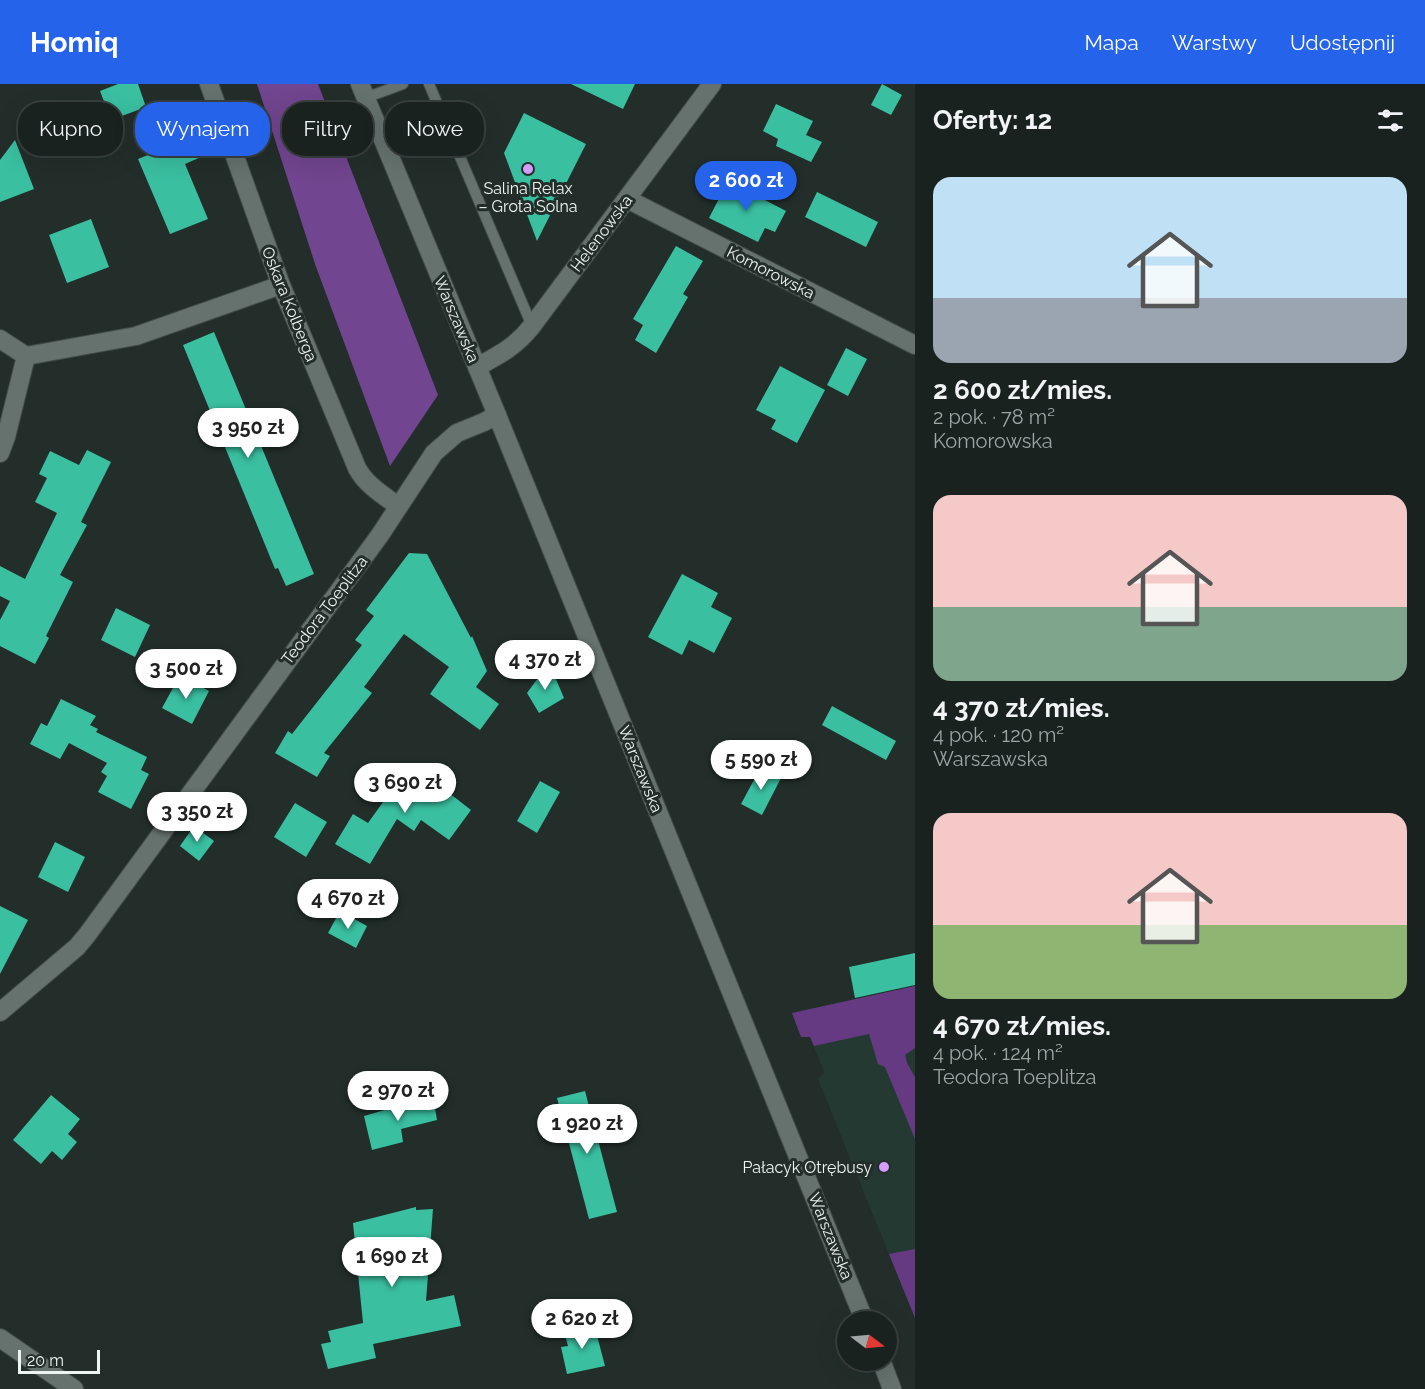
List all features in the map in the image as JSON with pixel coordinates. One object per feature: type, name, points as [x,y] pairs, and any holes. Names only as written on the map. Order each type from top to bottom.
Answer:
[{"type":"street","name":"Oskara Kolberga","points":[[210,84],[281,285],[357,468],[370,486],[398,506]]},
{"type":"street","name":"Helenowska","points":[[477,367],[506,352],[532,326],[712,84]]},
{"type":"street","name":"Warszawska","points":[[363,91],[862,1311]]},
{"type":"street","name":"Komorowska","points":[[627,199],[915,345]]},
{"type":"street","points":[[0,339],[26,356],[136,336],[281,285]]},
{"type":"street","points":[[0,453],[26,356]]},
{"type":"street","name":"Teodora Toeplitza","points":[[0,1012],[77,947],[87,935],[380,535],[434,453],[457,433],[497,415]]},
{"type":"street","points":[[0,1338],[74,1389]]},
{"type":"street","points":[[885,1371],[892,1389]]},
{"type":"lane","points":[[363,91],[403,84]]},
{"type":"lane","points":[[429,84],[532,326]]},
{"type":"shaded area","points":[[257,84],[318,84],[325,102],[282,102],[282,156],[346,156],[438,395],[390,466],[315,264],[270,124],[270,102],[263,102]]},
{"type":"shaded area","name":"Pałacyk Otrębusy","points":[[915,986],[915,1318],[818,1079],[824,1071],[810,1037],[801,1037],[792,1013]]},
{"type":"shaded area","points":[[915,986],[915,1048],[905,1055],[915,1077],[915,1139],[885,1067],[878,1064],[869,1034],[814,1046],[810,1037],[801,1037],[792,1013]]},
{"type":"shaded area","points":[[915,1249],[915,1318],[889,1254]]},
{"type":"building","points":[[118,84],[138,84],[144,102],[135,102],[135,111],[123,116],[123,102],[104,102],[100,91]]},
{"type":"building","points":[[571,84],[635,84],[623,109]]},
{"type":"building","points":[[882,84],[902,95],[891,115],[871,105]]},
{"type":"building","points":[[776,104],[813,121],[806,135],[822,142],[811,162],[776,146],[778,139],[763,131]]},
{"type":"building","points":[[524,113],[586,144],[537,241],[504,153]]},
{"type":"building","points":[[15,140],[18,156],[21,156],[34,189],[0,202],[0,160]]},
{"type":"building","points":[[146,156],[201,156],[185,164],[208,219],[170,234],[138,159]]},
{"type":"building","points":[[728,181],[786,211],[775,232],[765,228],[758,242],[709,218]]},
{"type":"building","points":[[817,192],[878,222],[866,247],[805,217]]},
{"type":"building","points":[[91,219],[109,267],[67,283],[49,235]]},
{"type":"building","points":[[676,246],[703,261],[683,294],[688,297],[656,353],[635,340],[643,325],[633,319]]},
{"type":"building","points":[[214,332],[314,574],[286,586],[278,568],[275,569],[183,345]]},
{"type":"building","points":[[846,348],[867,359],[848,396],[827,385]]},
{"type":"building","points":[[780,366],[825,390],[797,443],[771,429],[776,420],[756,410]]},
{"type":"building","points":[[87,450],[111,462],[81,522],[87,525],[60,575],[73,582],[35,664],[0,646],[0,620],[10,601],[0,596],[0,566],[25,579],[57,513],[35,502],[47,478],[39,474],[50,451],[79,465]]},
{"type":"building","points":[[409,553],[427,554],[471,638],[472,636],[487,671],[476,687],[499,704],[480,730],[430,694],[449,667],[404,634],[364,687],[372,693],[324,753],[330,756],[317,777],[275,753],[288,731],[292,734],[362,645],[355,640],[374,616],[366,610]]},
{"type":"building","points":[[682,574],[718,593],[711,607],[732,618],[714,653],[689,640],[682,655],[648,637]]},
{"type":"building","points":[[116,608],[150,625],[135,657],[101,640]]},
{"type":"building","points":[[549,663],[564,698],[539,713],[527,693]]},
{"type":"building","points":[[180,675],[209,691],[192,724],[162,708]]},
{"type":"building","points":[[61,699],[96,716],[90,725],[98,729],[96,732],[147,757],[141,770],[149,774],[131,809],[98,792],[107,776],[101,772],[107,763],[69,743],[60,759],[30,744],[41,723],[47,726]]},
{"type":"building","points":[[832,706],[896,741],[886,760],[822,725]]},
{"type":"building","points":[[411,763],[471,810],[449,840],[421,820],[414,831],[397,819],[370,864],[335,844],[353,814],[368,823]]},
{"type":"building","points":[[761,767],[781,778],[762,815],[741,804]]},
{"type":"building","points":[[540,781],[560,792],[537,833],[517,821]]},
{"type":"building","points":[[295,803],[327,822],[306,857],[274,837]]},
{"type":"building","points":[[194,826],[214,841],[199,861],[180,846]]},
{"type":"building","points":[[55,842],[85,857],[68,892],[38,877]]},
{"type":"building","points":[[0,906],[28,920],[0,974]]},
{"type":"building","points":[[340,911],[367,926],[356,948],[328,933]]},
{"type":"building","points":[[915,953],[915,985],[855,998],[849,967]]},
{"type":"building","points":[[585,1091],[617,1212],[589,1219],[557,1098]]},
{"type":"building","points":[[51,1095],[80,1119],[68,1134],[77,1142],[62,1160],[52,1151],[41,1164],[13,1140]]},
{"type":"building","points":[[433,1096],[437,1120],[401,1129],[403,1142],[372,1150],[364,1116]]},
{"type":"building","points":[[416,1207],[416,1210],[433,1209],[426,1301],[454,1295],[461,1326],[373,1344],[376,1358],[328,1369],[321,1344],[331,1342],[328,1331],[363,1323],[353,1223]]},
{"type":"building","points":[[594,1324],[605,1366],[567,1374],[561,1347],[568,1346],[564,1331]]},
{"type":"place","name":"Salina Relax – Grota Solna","points":[[528,169]]},
{"type":"place","name":"Pałacyk Otrębusy","points":[[884,1167]]}]
